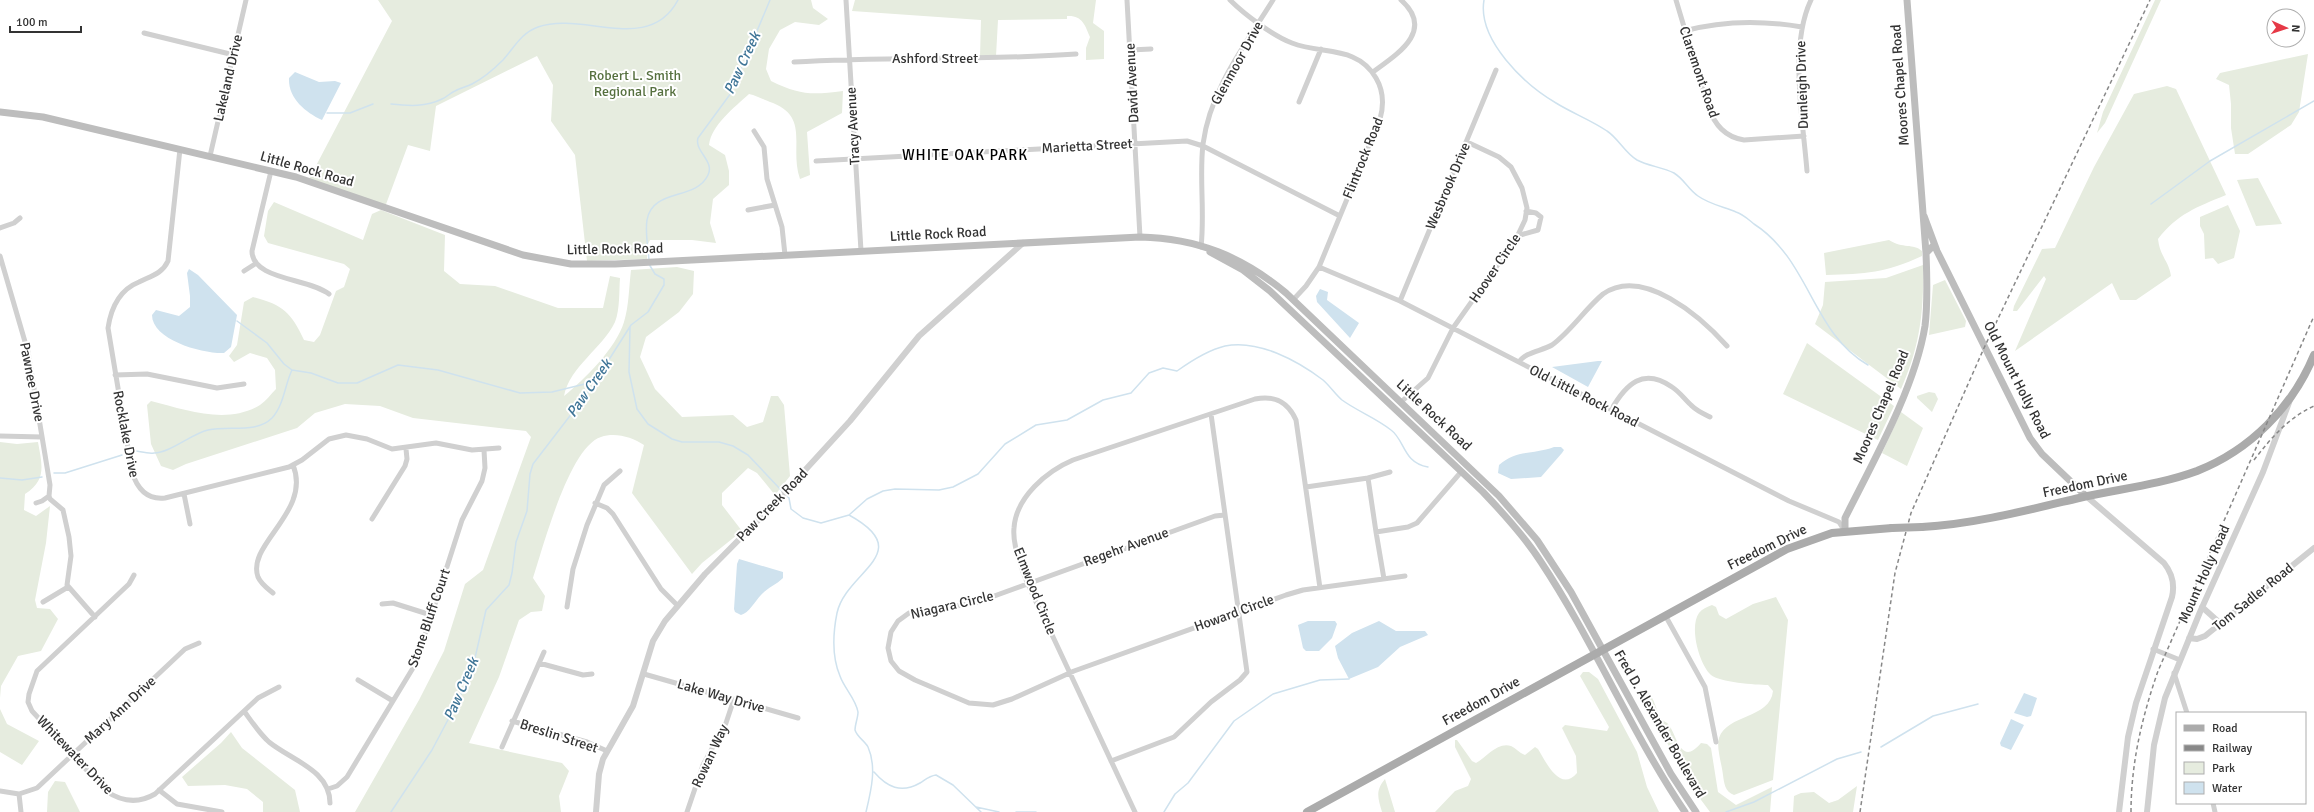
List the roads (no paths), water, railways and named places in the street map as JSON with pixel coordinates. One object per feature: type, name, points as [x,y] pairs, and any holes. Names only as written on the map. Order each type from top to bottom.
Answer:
[{"type":"main road","name":"Moores Chapel Road","points":[[1845,531],[1845,518],[1908,384],[1918,355],[1926,309],[1926,253],[1924,216],[1907,0]]},
{"type":"main road","name":"Little Rock Road","points":[[0,112],[43,117],[210,156],[328,186],[523,255],[571,264],[662,262],[1140,237],[1167,239],[1221,252],[1243,262],[1264,275],[1293,300],[1499,496],[1522,522],[1562,577],[1603,650]]},
{"type":"main road","name":"Old Mount Holly Road","points":[[1924,216],[1934,245],[2030,438],[2042,454],[2086,496]]},
{"type":"main road","points":[[1926,253],[1934,245]]},
{"type":"main road","name":"Little Rock Road","points":[[1201,247],[1243,270],[1270,290],[1461,472],[1505,516],[1531,548],[1553,581],[1594,655]]},
{"type":"main road","name":"Mount Holly Road","points":[[2290,400],[2302,381],[2314,356]]},
{"type":"main road","name":"Freedom Drive","points":[[1307,812],[1665,615],[1792,547],[1820,536],[1845,531],[1922,527],[1959,523],[2159,482],[2204,468],[2247,442],[2278,415],[2290,400]]},
{"type":"main road","name":"Fred D. Alexander Boulevard","points":[[1603,650],[1671,774],[1696,812]]},
{"type":"main road","name":"Fred D. Alexander Boulevard","points":[[1594,655],[1643,744],[1685,812]]},
{"type":"street","name":"Lakeland Drive","points":[[210,156],[246,0]]},
{"type":"street","name":"Tracy Avenue","points":[[846,0],[861,251]]},
{"type":"street","name":"David Avenue","points":[[1127,0],[1140,237]]},
{"type":"street","name":"Flintrock Road","points":[[1230,0],[1259,23],[1290,43],[1344,52],[1355,57],[1373,72],[1381,92],[1381,113],[1319,267],[1306,286],[1293,300]]},
{"type":"street","name":"Glenmoor Drive","points":[[1201,247],[1204,217],[1201,174],[1203,146],[1215,98],[1273,0]]},
{"type":"street","points":[[1373,72],[1404,49],[1411,39],[1414,27],[1412,16],[1401,0]]},
{"type":"street","name":"Claremont Road","points":[[1676,0],[1684,31],[1712,118],[1723,131],[1735,138],[1744,140],[1804,136]]},
{"type":"street","name":"Dunleigh Drive","points":[[1807,171],[1799,62],[1802,27],[1811,0]]},
{"type":"street","points":[[1684,31],[1711,25],[1744,21],[1802,27]]},
{"type":"street","points":[[144,33],[234,54]]},
{"type":"street","points":[[1130,50],[1151,49]]},
{"type":"street","points":[[1299,102],[1321,49]]},
{"type":"street","name":"Ashford Street","points":[[794,62],[849,58],[1002,58],[1076,54]]},
{"type":"street","name":"Wesbrook Drive","points":[[1400,301],[1496,70]]},
{"type":"street","points":[[754,130],[764,147],[767,179],[782,227],[785,255]]},
{"type":"street","name":"Marietta Street","points":[[816,161],[1178,140],[1203,146],[1340,216]]},
{"type":"street","name":"Hoover Circle","points":[[1401,402],[1428,378],[1453,328],[1517,236],[1526,220],[1522,188],[1511,167],[1499,157],[1467,142]]},
{"type":"street","name":"Rocklake Drive","points":[[180,150],[168,261],[161,272],[129,288],[120,296],[111,311],[108,328],[132,472],[137,486],[144,493],[155,498],[165,498],[293,465],[329,439],[346,435],[367,439],[392,449],[406,449],[436,443],[484,450],[499,448]]},
{"type":"street","points":[[271,171],[252,251],[255,264],[263,270],[319,287],[329,294]]},
{"type":"street","points":[[748,210],[775,206]]},
{"type":"street","points":[[1517,236],[1538,230],[1541,223],[1541,217],[1536,213],[1526,211]]},
{"type":"street","points":[[0,228],[14,223],[20,218]]},
{"type":"street","name":"Paw Creek Road","points":[[596,812],[599,774],[607,751],[633,706],[656,635],[677,605],[780,498],[862,408],[919,336],[1023,242]]},
{"type":"street","name":"Pawnee Drive","points":[[0,256],[28,352],[50,485],[49,496]]},
{"type":"street","points":[[244,271],[255,264]]},
{"type":"street","name":"Old Little Rock Road","points":[[1319,267],[1400,301],[1789,501],[1839,522],[1845,531]]},
{"type":"street","points":[[1519,362],[1522,358],[1546,348],[1558,340],[1603,294],[1612,288],[1624,285],[1647,288],[1684,308],[1700,318],[1727,346]]},
{"type":"street","points":[[115,374],[147,374],[216,388],[230,388],[244,384]]},
{"type":"street","points":[[1611,410],[1627,386],[1635,381],[1652,379],[1673,387],[1691,406],[1710,417]]},
{"type":"street","name":"Elmwood Circle","points":[[1135,812],[1069,673],[1028,582],[1016,545],[1015,522],[1026,499],[1050,472],[1073,460],[1262,398],[1275,399],[1282,402],[1293,412],[1296,420],[1320,588]]},
{"type":"street","name":"Mount Holly Road","points":[[2147,812],[2154,746],[2162,710],[2174,673],[2261,477],[2290,400]]},
{"type":"street","points":[[1111,761],[1174,737],[1214,699],[1245,676],[1248,665],[1211,414]]},
{"type":"street","points":[[0,436],[42,437]]},
{"type":"street","points":[[372,519],[405,466],[407,459],[406,449]]},
{"type":"street","name":"Stone Bluff Court","points":[[328,789],[337,786],[347,777],[416,663],[462,520],[482,481],[485,468],[484,450]]},
{"type":"street","points":[[273,593],[259,580],[258,562],[294,500],[298,481],[293,465]]},
{"type":"street","points":[[568,607],[575,559],[595,503],[604,485],[620,471]]},
{"type":"street","points":[[1306,487],[1368,478],[1390,472]]},
{"type":"street","points":[[1376,532],[1408,527],[1418,522],[1461,472]]},
{"type":"street","points":[[1368,478],[1384,579]]},
{"type":"street","points":[[184,494],[190,524]]},
{"type":"street","points":[[36,503],[49,496],[50,499],[63,510],[72,550],[67,578],[68,587],[95,617]]},
{"type":"street","name":"Old Mount Holly Road","points":[[2086,496],[2164,563],[2169,571],[2174,591],[2153,649],[2136,703],[2128,737],[2119,812]]},
{"type":"street","points":[[595,503],[606,508],[613,514],[661,589],[677,605]]},
{"type":"street","name":"Regehr Avenue","points":[[1028,582],[1215,516],[1225,515]]},
{"type":"street","name":"Tom Sadler Road","points":[[2189,638],[2200,638],[2221,624],[2314,548]]},
{"type":"street","name":"Whitewater Drive","points":[[134,575],[129,584],[37,671],[29,694],[28,702],[32,711],[106,791],[120,799],[128,801],[144,799],[159,790],[244,711],[265,693],[279,687]]},
{"type":"street","name":"Howard Circle","points":[[1069,673],[1286,595],[1320,588],[1405,576]]},
{"type":"street","name":"Niagara Circle","points":[[1028,582],[975,603],[917,611],[904,616],[891,632],[888,648],[891,661],[899,671],[910,678],[959,699],[979,705],[993,705],[1012,700],[1069,673]]},
{"type":"street","points":[[43,602],[68,587]]},
{"type":"street","points":[[382,604],[393,603],[431,615]]},
{"type":"street","points":[[2202,607],[2221,624]]},
{"type":"street","points":[[1665,615],[1705,687],[1716,742]]},
{"type":"street","name":"Mary Ann Drive","points":[[0,791],[19,794],[37,788],[185,650],[199,643]]},
{"type":"street","points":[[2153,649],[2180,660]]},
{"type":"street","points":[[502,747],[512,721],[544,652]]},
{"type":"street","points":[[539,663],[583,675],[592,674]]},
{"type":"street","points":[[2174,673],[2187,712]]},
{"type":"street","name":"Lake Way Drive","points":[[644,674],[798,718]]},
{"type":"street","points":[[358,680],[393,701]]},
{"type":"street","name":"Rowan Way","points":[[687,812],[703,765],[726,722],[734,700]]},
{"type":"street","points":[[244,711],[266,739],[317,774],[328,789],[330,803]]},
{"type":"street","name":"Breslin Street","points":[[512,721],[587,742],[607,751]]},
{"type":"street","points":[[159,790],[177,804],[222,812]]},
{"type":"street","points":[[19,794],[21,812]]},
{"type":"water","points":[[295,72],[319,82],[335,81],[341,83],[322,120],[299,104],[291,92],[289,78]]},
{"type":"water","points":[[189,269],[198,275],[237,315],[231,347],[224,353],[204,351],[180,344],[160,332],[154,324],[152,315],[156,310],[179,316],[190,307],[187,273]]},
{"type":"water","points":[[1320,289],[1328,292],[1327,300],[1359,323],[1350,338],[1317,302],[1316,296]]},
{"type":"water","points":[[1602,361],[1588,387],[1552,367]]},
{"type":"water","points":[[1561,447],[1564,450],[1541,477],[1511,479],[1498,473],[1499,465],[1512,457],[1519,454]]},
{"type":"water","points":[[739,559],[783,572],[783,578],[763,593],[744,614],[741,615],[735,612],[734,609],[737,564]]},
{"type":"water","points":[[1308,621],[1335,621],[1337,624],[1332,638],[1319,651],[1306,651],[1303,648],[1298,625]]},
{"type":"water","points":[[1379,621],[1396,631],[1425,631],[1428,635],[1400,647],[1378,667],[1349,679],[1338,658],[1335,646],[1352,633]]},
{"type":"water","points":[[2024,693],[2037,698],[2031,716],[2027,717],[2014,713]]},
{"type":"water","points":[[2011,719],[2024,725],[2011,750],[2001,746],[2000,743]]},
{"type":"waterway","points":[[391,104],[424,105],[436,102],[457,90],[472,84],[503,60],[522,37],[538,27],[556,24],[575,24],[614,28],[633,28],[650,25],[666,16],[678,0]]},
{"type":"waterway","name":"Paw Creek","points":[[649,260],[646,225],[651,210],[657,203],[694,188],[702,183],[708,175],[709,165],[699,147],[698,138],[731,93],[770,0]]},
{"type":"waterway","points":[[1484,0],[1484,15],[1488,30],[1506,60],[1518,73],[1531,85],[1562,107],[1595,123],[1607,131],[1629,154],[1637,160],[1674,173],[1702,199],[1741,214],[1773,239],[1788,257],[1834,335],[1849,351],[1868,365]]},
{"type":"waterway","points":[[2151,204],[2210,161],[2314,101]]},
{"type":"waterway","points":[[327,113],[350,113],[373,104]]},
{"type":"waterway","name":"Paw Creek","points":[[391,812],[432,750],[460,697],[475,658],[486,610],[509,585],[516,542],[527,511],[530,474],[533,464],[589,391],[631,325],[648,312],[664,285],[664,279],[655,274],[649,264]]},
{"type":"waterway","points":[[237,321],[267,343],[284,364],[292,370],[311,373],[338,383],[357,383],[398,365],[438,370],[520,393],[552,392],[593,382]]},
{"type":"waterway","points":[[630,327],[629,372],[637,409],[648,424],[672,439],[682,442],[719,442],[733,446],[748,455],[782,491]]},
{"type":"waterway","points":[[785,494],[789,498],[791,509],[803,518],[821,523],[849,515],[867,499],[883,491],[895,489],[939,490],[953,487],[978,474],[1005,444],[1036,425],[1067,420],[1103,400],[1131,393],[1149,373],[1163,368],[1177,371],[1212,350],[1225,346],[1238,345],[1251,346],[1277,353],[1313,373],[1326,382],[1342,400],[1396,434],[1409,456],[1420,465],[1428,467]]},
{"type":"waterway","points":[[136,451],[150,453],[160,452],[174,447],[195,435],[208,430],[250,428],[266,423],[276,413],[282,401],[292,370]]},
{"type":"waterway","points":[[54,473],[65,473],[122,455]]},
{"type":"waterway","points":[[0,478],[22,480],[42,477]]},
{"type":"waterway","points":[[849,515],[869,528],[878,540],[878,552],[872,562],[843,598],[837,613],[834,637],[834,653],[837,669],[857,707],[858,712],[855,730],[857,735],[868,747],[871,755],[873,771],[866,812]]},
{"type":"waterway","points":[[1164,812],[1175,794],[1188,783],[1234,721],[1273,694],[1320,680],[1349,679]]},
{"type":"waterway","points":[[1881,747],[1933,716],[1978,704]]},
{"type":"waterway","points":[[1726,812],[1754,802],[1837,759],[1861,752]]},
{"type":"waterway","points":[[874,772],[889,785],[901,788],[913,786],[929,777],[936,775],[953,785],[981,812]]},
{"type":"waterway","points":[[976,807],[999,812]]},
{"type":"waterway","points":[[1016,812],[1036,812]]},
{"type":"railway","points":[[1860,812],[1895,573],[1911,513],[1984,348],[2150,0]]},
{"type":"railway","points":[[2131,812],[2133,776],[2138,740],[2158,671],[2314,316]]},
{"type":"railway","points":[[2254,460],[2281,429],[2296,416],[2314,406]]},
{"type":"district","name":"WHITE OAK PARK","points":[[965,155]]},
{"type":"park label","name":"Robert L. Smith Regional Park","points":[[635,84]]}]
